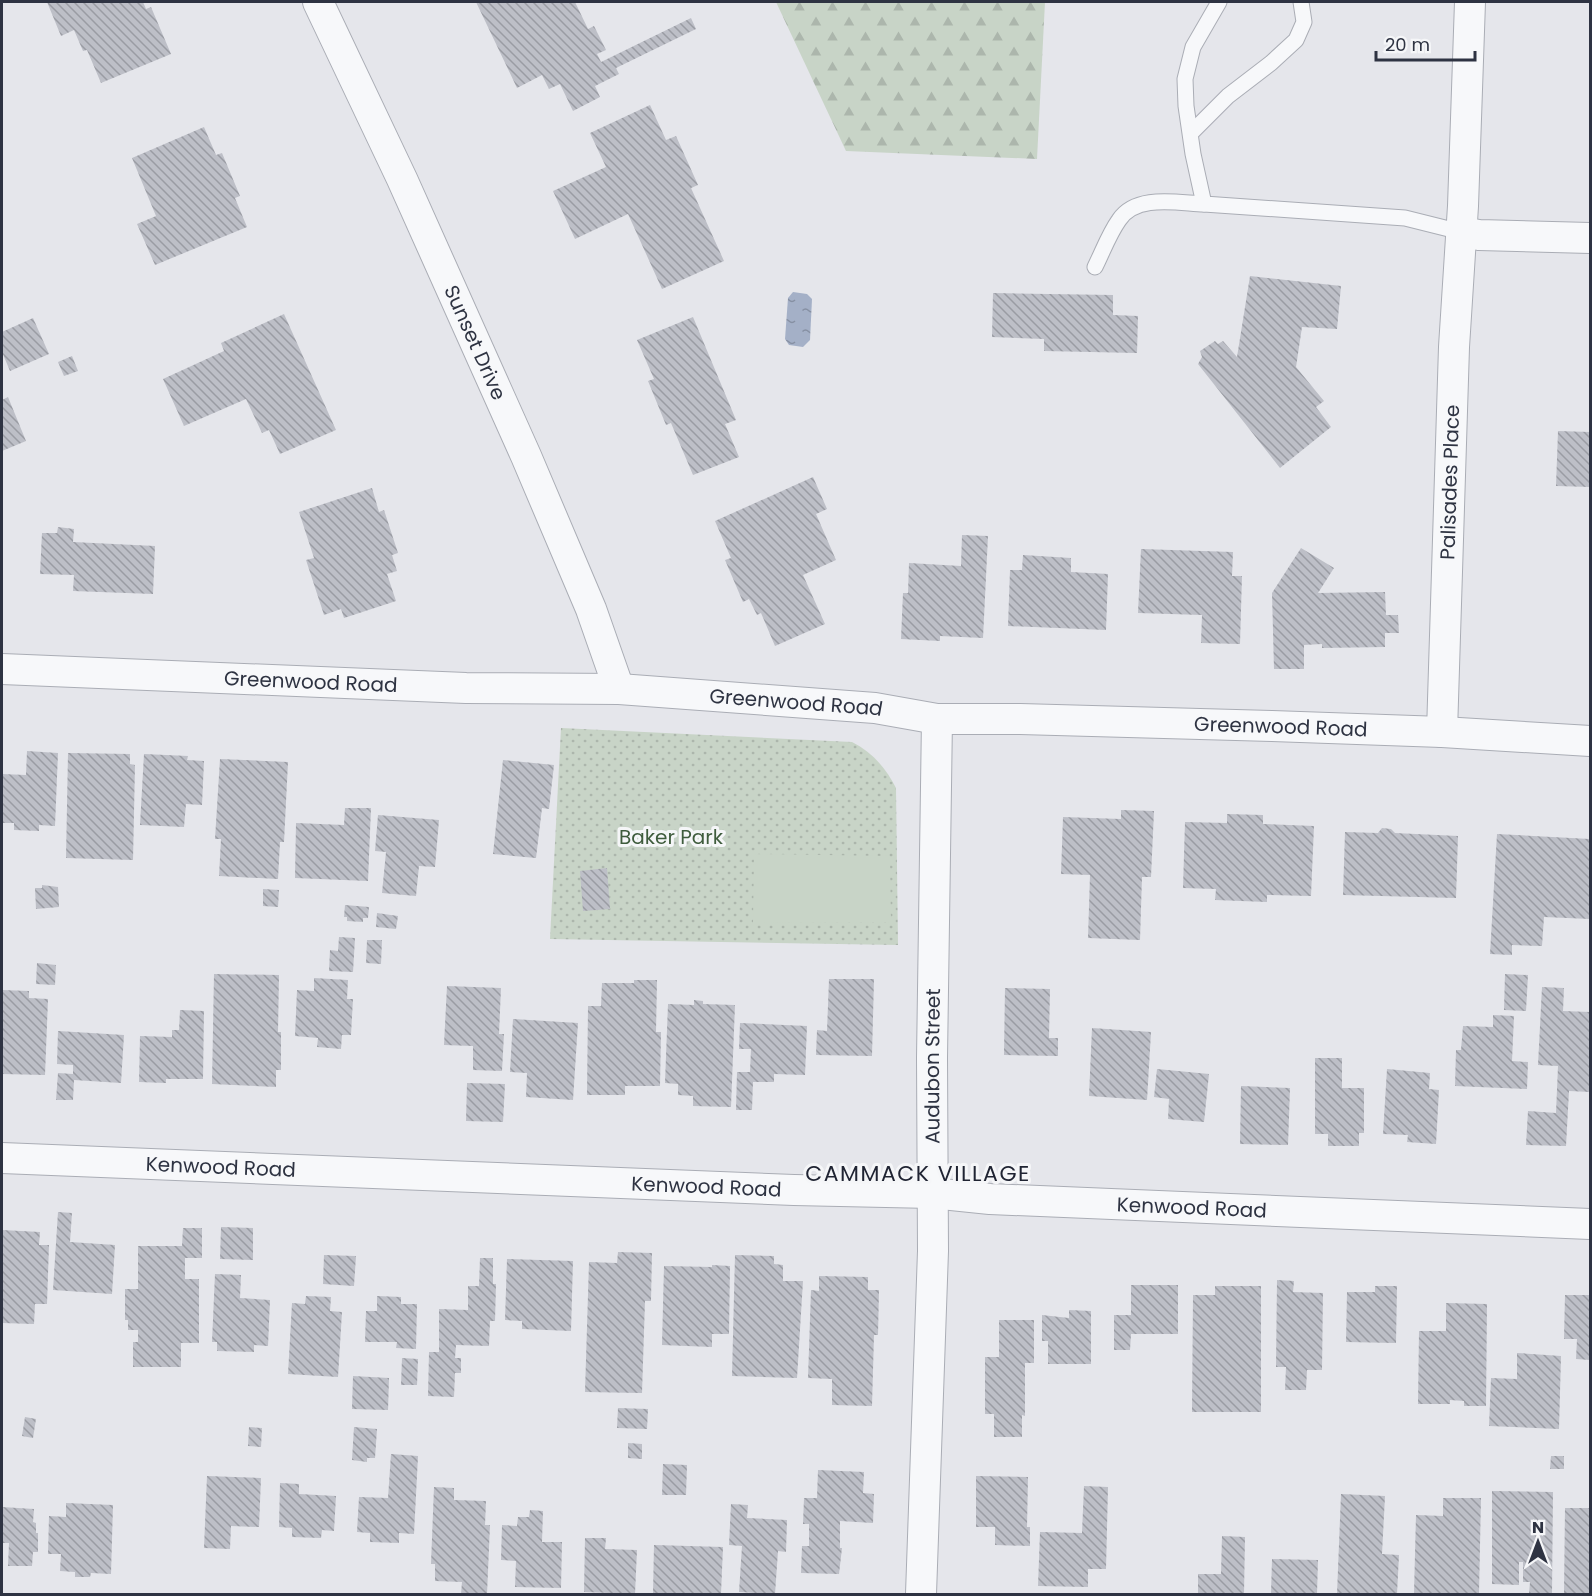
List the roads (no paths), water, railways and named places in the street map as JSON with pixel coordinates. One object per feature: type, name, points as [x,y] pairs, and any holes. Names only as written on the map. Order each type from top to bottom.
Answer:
[{"type":"street","name":"Sunset Drive","points":[[318,2],[402,179],[526,456],[591,609],[619,689]]},
{"type":"street","name":"Palisades Place","points":[[1442,732],[1454,347],[1470,2]]},
{"type":"street","points":[[1461,232],[1479,235],[1590,238]]},
{"type":"street","name":"Greenwood Road","points":[[2,669],[466,688],[619,689],[875,708],[937,718],[1020,718],[1442,732],[1590,741]]},
{"type":"street","name":"Audubon Street","points":[[921,1594],[933,1263],[937,718]]},
{"type":"street","name":"Kenwood Road","points":[[2,1158],[794,1190],[932,1193],[990,1198],[1590,1224]]},
{"type":"lane","points":[[1204,204],[1193,154],[1186,106],[1185,79],[1192,47],[1219,2]]},
{"type":"lane","points":[[1191,133],[1228,96],[1271,63],[1296,40],[1304,22],[1301,2]]},
{"type":"lane","points":[[1095,267],[1119,219],[1128,210],[1156,202],[1405,218],[1461,232]]},
{"type":"water","points":[[793,292],[807,294],[812,299],[810,340],[803,347],[789,345],[785,339],[788,298]]},
{"type":"district","name":"CAMMACK VILLAGE","points":[[918,1173]]},
{"type":"park label","name":"Baker Park","points":[[671,837]]}]
